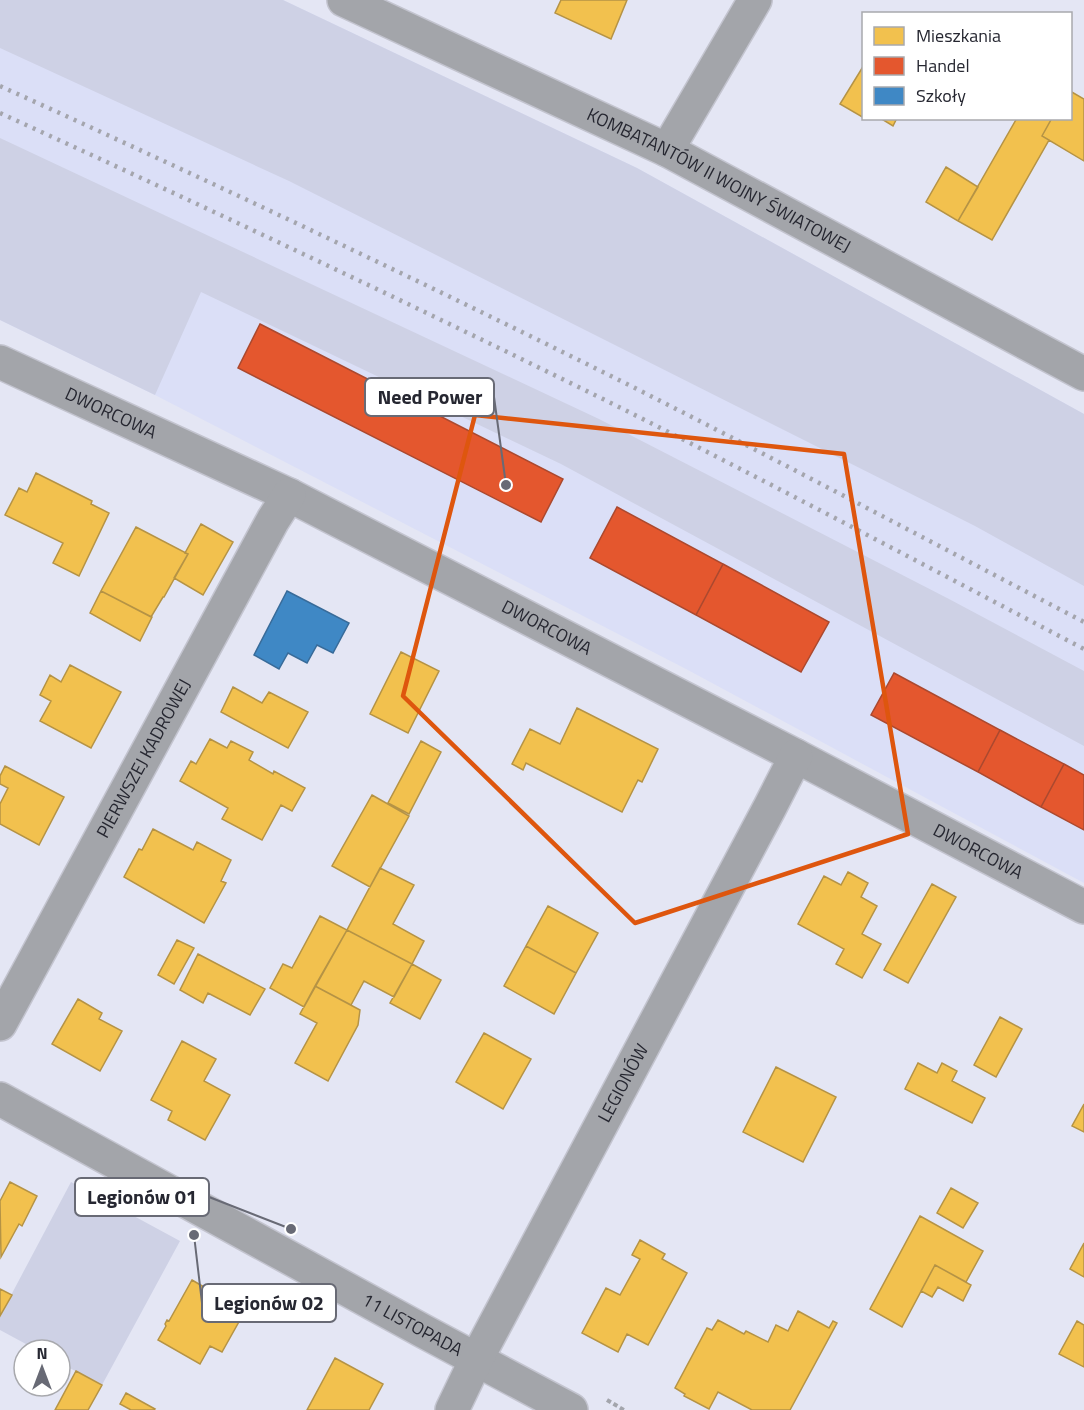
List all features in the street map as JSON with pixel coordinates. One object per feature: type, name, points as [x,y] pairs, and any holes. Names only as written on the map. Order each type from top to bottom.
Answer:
[{"type":"street","name":"KOMBATANTÓW II WOJNY ŚWIATOWEJ","points":[[344,0],[667,150],[1084,374]]},
{"type":"street","points":[[667,150],[754,0]]},
{"type":"street","name":"DWORCOWA","points":[[0,362],[289,495],[1084,907]]},
{"type":"street","name":"PIERWSZEJ KADROWEJ","points":[[0,1024],[273,520],[289,495]]},
{"type":"street","name":"LEGIONÓW","points":[[452,1410],[476,1360],[796,756]]},
{"type":"street","name":"11 LISTOPADA","points":[[0,1099],[476,1360],[572,1410]]},
{"type":"highlighted area","points":[[475,415],[844,454],[908,834],[635,923],[403,696]]},
{"type":"shaded area","points":[[0,0],[283,0],[637,168],[1084,414],[1084,883],[686,669],[155,395],[0,320]]},
{"type":"shaded area","points":[[0,0],[283,0],[637,168],[1084,414],[1084,586],[975,526],[289,181],[0,48]]},
{"type":"shaded area","points":[[0,138],[599,419],[1084,671],[1084,746],[561,464],[201,292],[155,395],[0,320]]},
{"type":"shaded area","points":[[71,1182],[180,1241],[102,1385],[72,1369],[72,1338],[15,1338],[0,1330],[0,1316]]},
{"type":"building: Mieszkania","points":[[561,0],[627,0],[611,39],[555,13]]},
{"type":"building: Mieszkania","points":[[862,68],[862,117],[840,104]]},
{"type":"building: Mieszkania","points":[[1072,92],[1084,99],[1084,161],[1042,136],[1051,120],[1072,120]]},
{"type":"building: Mieszkania","points":[[883,120],[896,120],[893,126]]},
{"type":"building: Mieszkania","points":[[1016,120],[1051,120],[1042,136],[1049,140],[992,240],[958,221]]},
{"type":"building: Mieszkania","points":[[946,167],[978,187],[958,221],[926,202]]},
{"type":"building: Mieszkania","points":[[36,473],[92,501],[91,504],[109,513],[79,576],[53,563],[63,543],[5,515],[19,488],[27,492]]},
{"type":"building: Mieszkania","points":[[201,524],[233,542],[203,595],[174,578]]},
{"type":"building: Mieszkania","points":[[136,527],[188,554],[151,617],[101,591]]},
{"type":"building: Mieszkania","points":[[101,591],[152,617],[140,641],[90,613]]},
{"type":"building: Mieszkania","points":[[401,652],[439,671],[408,733],[370,714]]},
{"type":"building: Mieszkania","points":[[70,665],[121,692],[91,748],[40,721],[51,701],[40,695],[50,675],[61,682]]},
{"type":"building: Mieszkania","points":[[233,687],[262,703],[269,692],[308,712],[288,748],[221,712]]},
{"type":"building: Mieszkania","points":[[577,708],[658,749],[642,782],[638,780],[622,812],[526,763],[523,770],[512,764],[530,729],[560,744]]},
{"type":"building: Mieszkania","points":[[210,739],[227,748],[231,741],[253,752],[249,760],[305,788],[292,811],[281,805],[262,840],[222,819],[228,808],[180,781],[191,761],[196,764]]},
{"type":"building: Mieszkania","points":[[421,741],[441,752],[409,814],[388,803]]},
{"type":"building: Mieszkania","points":[[5,766],[64,797],[39,845],[0,824],[0,804],[8,788],[0,784],[0,776]]},
{"type":"building: Mieszkania","points":[[372,795],[409,816],[370,887],[332,866]]},
{"type":"building: Mieszkania","points":[[153,829],[193,850],[197,842],[231,860],[221,881],[226,883],[204,923],[124,877]]},
{"type":"building: Mieszkania","points":[[380,868],[414,885],[393,924],[424,941],[412,964],[347,930]]},
{"type":"building: Mieszkania","points":[[848,872],[868,883],[861,897],[877,906],[862,934],[881,944],[862,978],[836,964],[844,949],[798,924],[824,876],[841,885]]},
{"type":"building: Mieszkania","points":[[932,884],[956,897],[908,983],[884,970]]},
{"type":"building: Mieszkania","points":[[548,906],[598,933],[576,973],[526,946]]},
{"type":"building: Mieszkania","points":[[320,916],[347,930],[304,1007],[270,988],[283,964],[292,968]]},
{"type":"building: Mieszkania","points":[[347,930],[412,964],[394,997],[364,981],[351,1005],[315,986]]},
{"type":"building: Mieszkania","points":[[177,940],[194,948],[174,984],[158,975]]},
{"type":"building: Mieszkania","points":[[526,946],[576,973],[554,1014],[504,986]]},
{"type":"building: Mieszkania","points":[[198,954],[265,989],[250,1015],[208,993],[203,1003],[180,990]]},
{"type":"building: Mieszkania","points":[[412,964],[441,980],[420,1019],[390,1003]]},
{"type":"building: Mieszkania","points":[[315,986],[360,1010],[358,1025],[328,1081],[295,1063],[317,1023],[300,1014]]},
{"type":"building: Mieszkania","points":[[78,999],[102,1013],[99,1019],[122,1031],[100,1071],[52,1044]]},
{"type":"building: Mieszkania","points":[[1000,1017],[1022,1029],[996,1077],[974,1065]]},
{"type":"building: Mieszkania","points":[[484,1033],[531,1059],[503,1109],[456,1082]]},
{"type":"building: Mieszkania","points":[[182,1041],[216,1059],[204,1081],[230,1095],[205,1140],[168,1120],[172,1111],[151,1100]]},
{"type":"building: Mieszkania","points":[[918,1063],[937,1073],[942,1063],[957,1071],[952,1081],[985,1098],[972,1123],[905,1089]]},
{"type":"building: Mieszkania","points":[[776,1067],[836,1097],[803,1162],[743,1132]]},
{"type":"building: Mieszkania","points":[[1084,1104],[1084,1132],[1072,1126]]},
{"type":"building: Mieszkania","points":[[10,1182],[37,1196],[22,1226],[19,1224],[1,1257],[0,1201]]},
{"type":"building: Mieszkania","points":[[951,1188],[978,1203],[963,1228],[937,1213]]},
{"type":"building: Mieszkania","points":[[920,1216],[983,1251],[966,1282],[935,1265],[902,1327],[870,1309]]},
{"type":"building: Mieszkania","points":[[640,1240],[665,1254],[662,1259],[687,1273],[648,1345],[627,1334],[618,1352],[582,1333],[606,1288],[620,1295],[640,1259],[632,1255]]},
{"type":"building: Mieszkania","points":[[1084,1243],[1084,1277],[1070,1269]]},
{"type":"building: Mieszkania","points":[[935,1265],[971,1285],[963,1301],[938,1287],[932,1297],[921,1291]]},
{"type":"building: Mieszkania","points":[[192,1280],[245,1311],[222,1352],[210,1346],[200,1364],[158,1340],[167,1320],[169,1321]]},
{"type":"building: Mieszkania","points":[[0,1289],[12,1295],[0,1316]]},
{"type":"building: Mieszkania","points":[[798,1311],[829,1328],[833,1321],[837,1323],[790,1410],[752,1410],[718,1392],[709,1409],[684,1396],[685,1394],[675,1388],[707,1328],[712,1330],[718,1320],[744,1334],[746,1331],[768,1342],[776,1325],[788,1331]]},
{"type":"building: Mieszkania","points":[[1077,1321],[1084,1325],[1084,1367],[1059,1354]]},
{"type":"building: Mieszkania","points":[[335,1358],[383,1384],[369,1410],[307,1410]]},
{"type":"building: Mieszkania","points":[[76,1371],[102,1385],[88,1410],[55,1410],[61,1398],[72,1398],[72,1378]]},
{"type":"building: Mieszkania","points":[[126,1393],[155,1409],[131,1410],[120,1404]]},
{"type":"building: Handel","points":[[260,324],[563,479],[541,522],[238,368]]},
{"type":"building: Handel","points":[[617,507],[723,564],[696,615],[590,558]]},
{"type":"building: Handel","points":[[723,564],[829,622],[801,672],[696,615]]},
{"type":"building: Handel","points":[[894,673],[1000,730],[978,772],[871,715]]},
{"type":"building: Handel","points":[[1000,730],[1064,764],[1041,807],[978,772]]},
{"type":"building: Handel","points":[[1064,764],[1084,775],[1084,830],[1041,807]]},
{"type":"building: Szkoły","points":[[287,591],[349,623],[333,653],[317,645],[307,663],[288,653],[279,669],[254,655]]},
{"type":"railway","points":[[0,86],[317,233],[553,347],[745,444],[1084,622]]},
{"type":"railway","points":[[0,113],[308,256],[615,405],[1084,649]]},
{"type":"place","name":"Need Power","points":[[506,485]]},
{"type":"place","name":"Legionów 01","points":[[291,1229]]},
{"type":"place","name":"Legionów 02","points":[[194,1235]]}]
